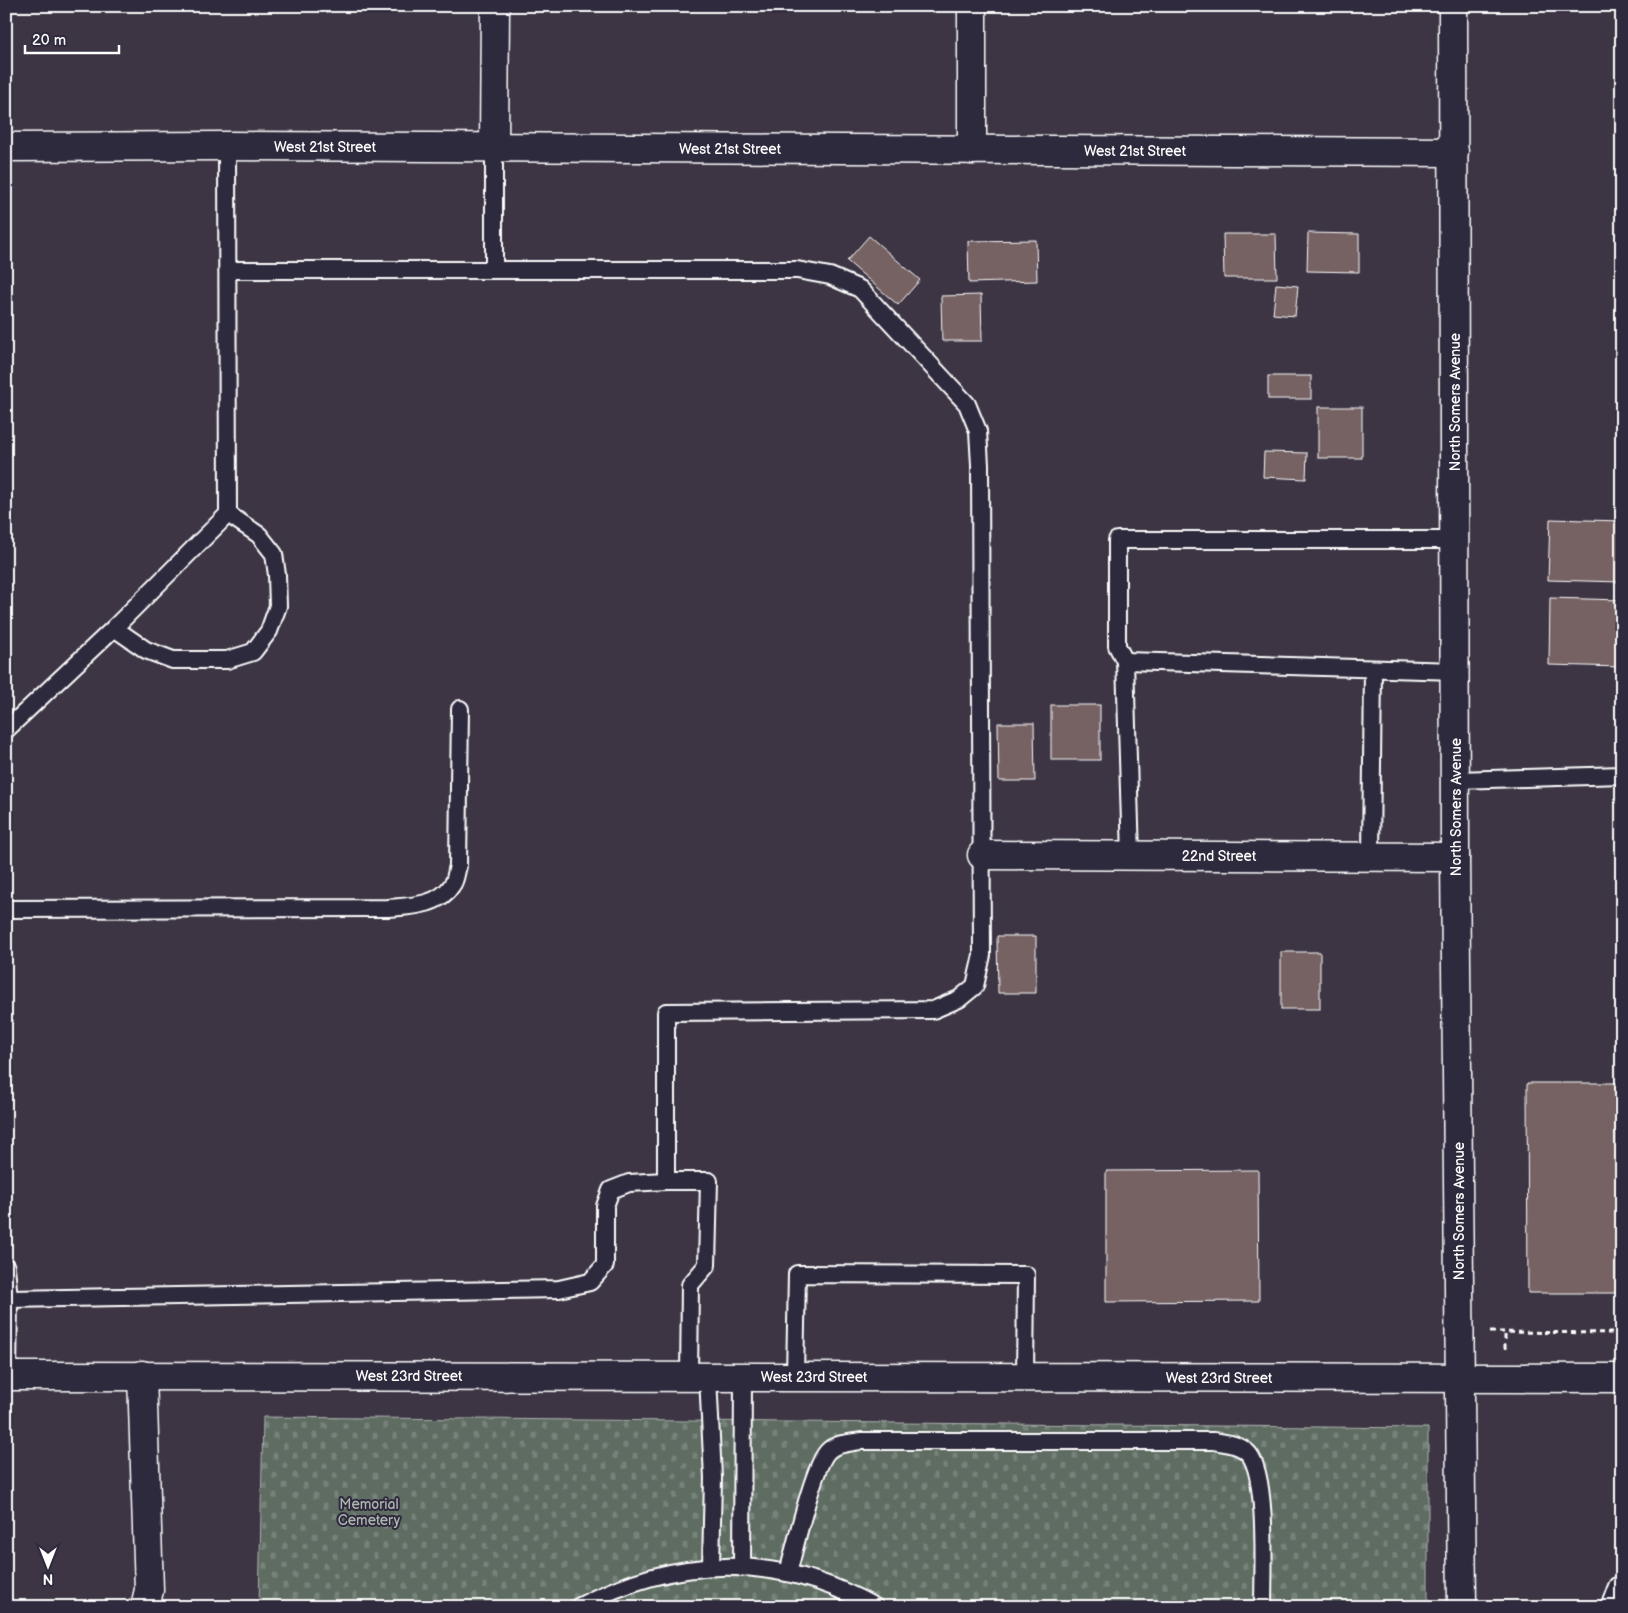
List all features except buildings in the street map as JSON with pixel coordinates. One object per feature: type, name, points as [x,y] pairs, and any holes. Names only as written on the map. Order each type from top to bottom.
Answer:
[{"type":"street","points":[[494,148],[495,6]]},
{"type":"street","points":[[972,6],[972,150]]},
{"type":"street","name":"North Somers Avenue","points":[[1453,6],[1456,857],[1462,1607]]},
{"type":"street","name":"West 21st Street","points":[[6,147],[227,146],[1454,152]]},
{"type":"street","name":"22nd Street","points":[[982,855],[1456,857]]},
{"type":"street","points":[[142,1375],[149,1590],[145,1607]]},
{"type":"street","name":"West 23rd Street","points":[[7,1376],[1622,1378]]},
{"type":"lane","points":[[6,730],[114,628],[228,514],[227,146]]},
{"type":"lane","points":[[494,148],[494,270]]},
{"type":"lane","points":[[228,270],[797,270],[830,276],[860,289],[967,404],[978,431],[980,466],[982,955],[975,986],[959,1000],[933,1010],[666,1012],[666,1181]]},
{"type":"lane","points":[[114,628],[146,650],[173,660],[227,660],[253,652],[269,631],[278,606],[274,554],[259,535],[228,514]]},
{"type":"lane","points":[[1130,856],[1125,661],[1117,646],[1117,540],[1456,540]]},
{"type":"lane","points":[[1125,661],[1456,671]]},
{"type":"lane","points":[[1371,857],[1373,669]]},
{"type":"lane","points":[[6,909],[388,908],[418,905],[442,897],[454,883],[458,866],[460,709]]},
{"type":"lane","points":[[1456,780],[1622,774]]},
{"type":"lane","points":[[9,1298],[559,1289],[590,1282],[605,1265],[605,1206],[611,1190],[629,1183],[709,1181],[707,1265],[690,1285],[699,1377],[713,1478],[712,1567]]},
{"type":"lane","points":[[6,1268],[9,1298],[7,1376]]},
{"type":"lane","points":[[795,1376],[797,1274],[1026,1274],[1025,1378]]},
{"type":"lane","points":[[742,1568],[743,1377]]},
{"type":"lane","points":[[788,1572],[818,1466],[828,1451],[843,1443],[861,1441],[1213,1441],[1238,1446],[1248,1453],[1254,1462],[1262,1507],[1263,1607]]},
{"type":"lane","points":[[578,1607],[606,1592],[640,1579],[674,1571],[712,1567],[788,1572],[820,1581],[853,1594],[875,1607]]},
{"type":"lane","points":[[1609,1607],[1616,1586],[1622,1585]]},
{"type":"path","points":[[1505,1332],[1622,1333]]},
{"type":"green space","name":"Memorial Cemetery","points":[[263,1417],[1428,1428],[1428,1607],[259,1607]]}]
